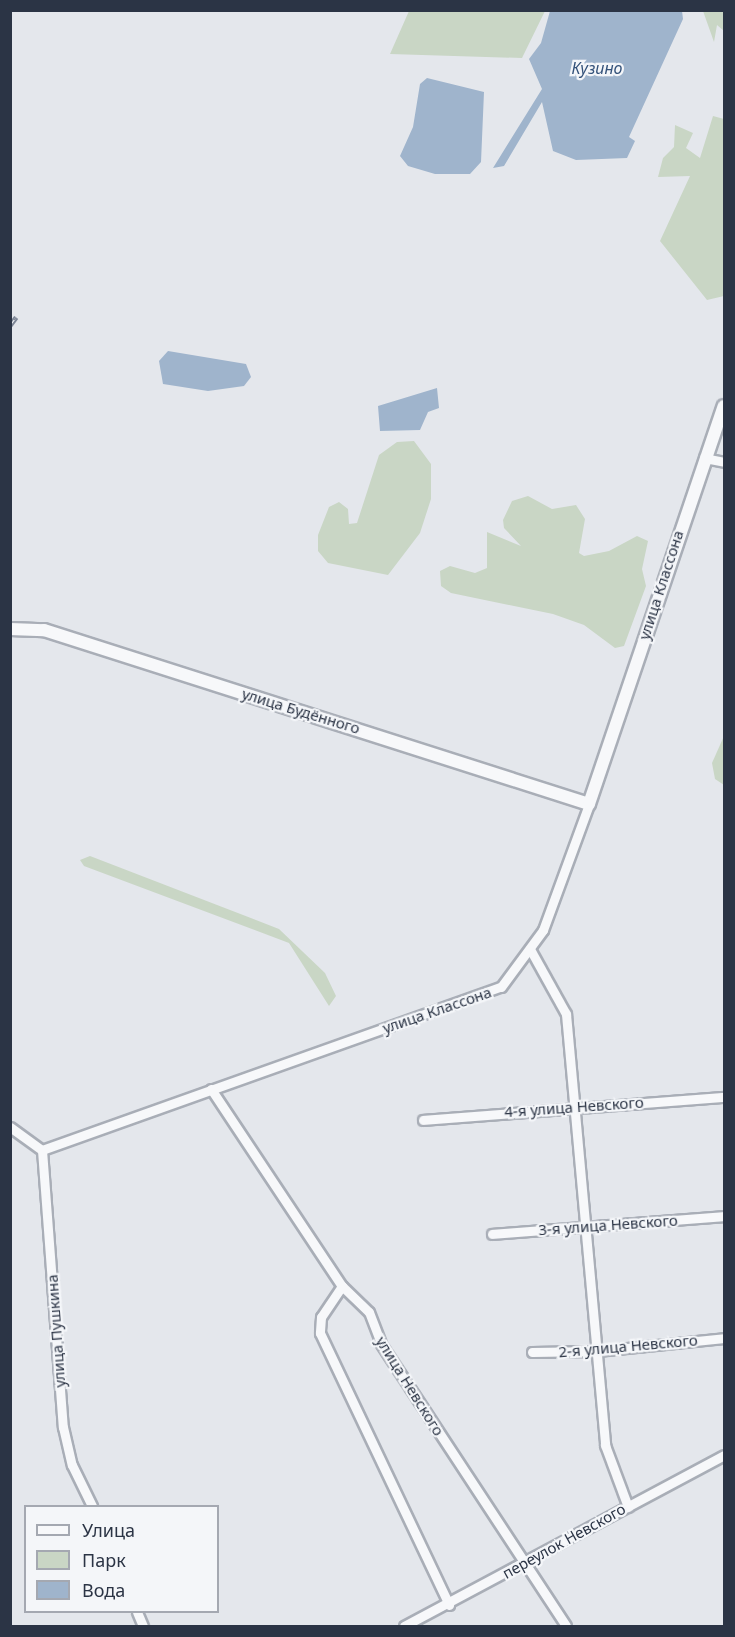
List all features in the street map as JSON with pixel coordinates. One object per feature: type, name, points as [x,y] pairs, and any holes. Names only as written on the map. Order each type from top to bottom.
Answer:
[{"type":"street","name":"улица Классона","points":[[42,1150],[501,987],[543,930],[589,804],[704,458],[724,406]]},
{"type":"street","points":[[704,458],[724,462]]},
{"type":"street","name":"улица Будённого","points":[[10,629],[44,630],[589,804]]},
{"type":"street","points":[[530,948],[566,1014],[576,1106],[582,1228],[597,1351],[605,1445],[628,1507]]},
{"type":"street","name":"улица Невского","points":[[211,1089],[342,1286],[369,1312],[381,1344],[566,1626]]},
{"type":"street","name":"4-я улица Невского","points":[[423,1120],[576,1106],[724,1097]]},
{"type":"street","points":[[10,1127],[42,1150]]},
{"type":"street","name":"улица Пушкина","points":[[42,1150],[63,1427],[72,1465],[92,1505]]},
{"type":"street","name":"3-я улица Невского","points":[[492,1234],[724,1216]]},
{"type":"street","points":[[342,1286],[321,1317],[320,1333],[449,1605]]},
{"type":"street","name":"2-я улица Невского","points":[[532,1352],[597,1351],[724,1338]]},
{"type":"street","name":"переулок Невского","points":[[404,1626],[449,1605],[724,1455]]},
{"type":"green space","points":[[409,10],[545,11],[522,58],[390,54]]},
{"type":"green space","points":[[703,11],[724,11],[724,31],[717,25],[714,42]]},
{"type":"green space","points":[[713,116],[724,119],[724,296],[707,300],[660,241],[690,176],[658,177],[663,158],[674,147],[675,125],[693,133],[686,148],[700,158]]},
{"type":"green space","points":[[414,441],[431,464],[431,499],[420,533],[388,575],[328,563],[318,551],[318,535],[329,507],[339,502],[348,509],[349,524],[357,523],[379,455],[397,442]]},
{"type":"green space","points":[[528,496],[552,509],[576,505],[585,519],[579,553],[584,556],[609,551],[637,536],[648,541],[642,569],[646,586],[624,646],[615,648],[584,625],[553,614],[451,593],[441,586],[440,571],[450,566],[475,573],[487,568],[487,532],[521,546],[504,528],[503,520],[512,501]]},
{"type":"green space","points":[[724,736],[724,785],[715,779],[712,763]]},
{"type":"green space","points":[[90,856],[279,929],[325,973],[336,996],[329,1006],[289,943],[84,866],[80,860]]},
{"type":"water","name":"Кузино","points":[[550,11],[682,11],[683,19],[629,137],[635,141],[627,158],[576,160],[553,151],[542,102],[504,166],[493,168],[542,89],[529,59],[541,43]]},
{"type":"water","points":[[427,78],[484,92],[481,162],[470,174],[435,174],[408,166],[400,156],[413,127],[420,84]]},
{"type":"water","points":[[168,351],[246,364],[251,377],[244,386],[208,391],[163,384],[159,361]]},
{"type":"water","points":[[437,388],[439,408],[428,412],[420,430],[380,431],[378,406]]},
{"type":"railway","points":[[10,325],[16,317]]}]
